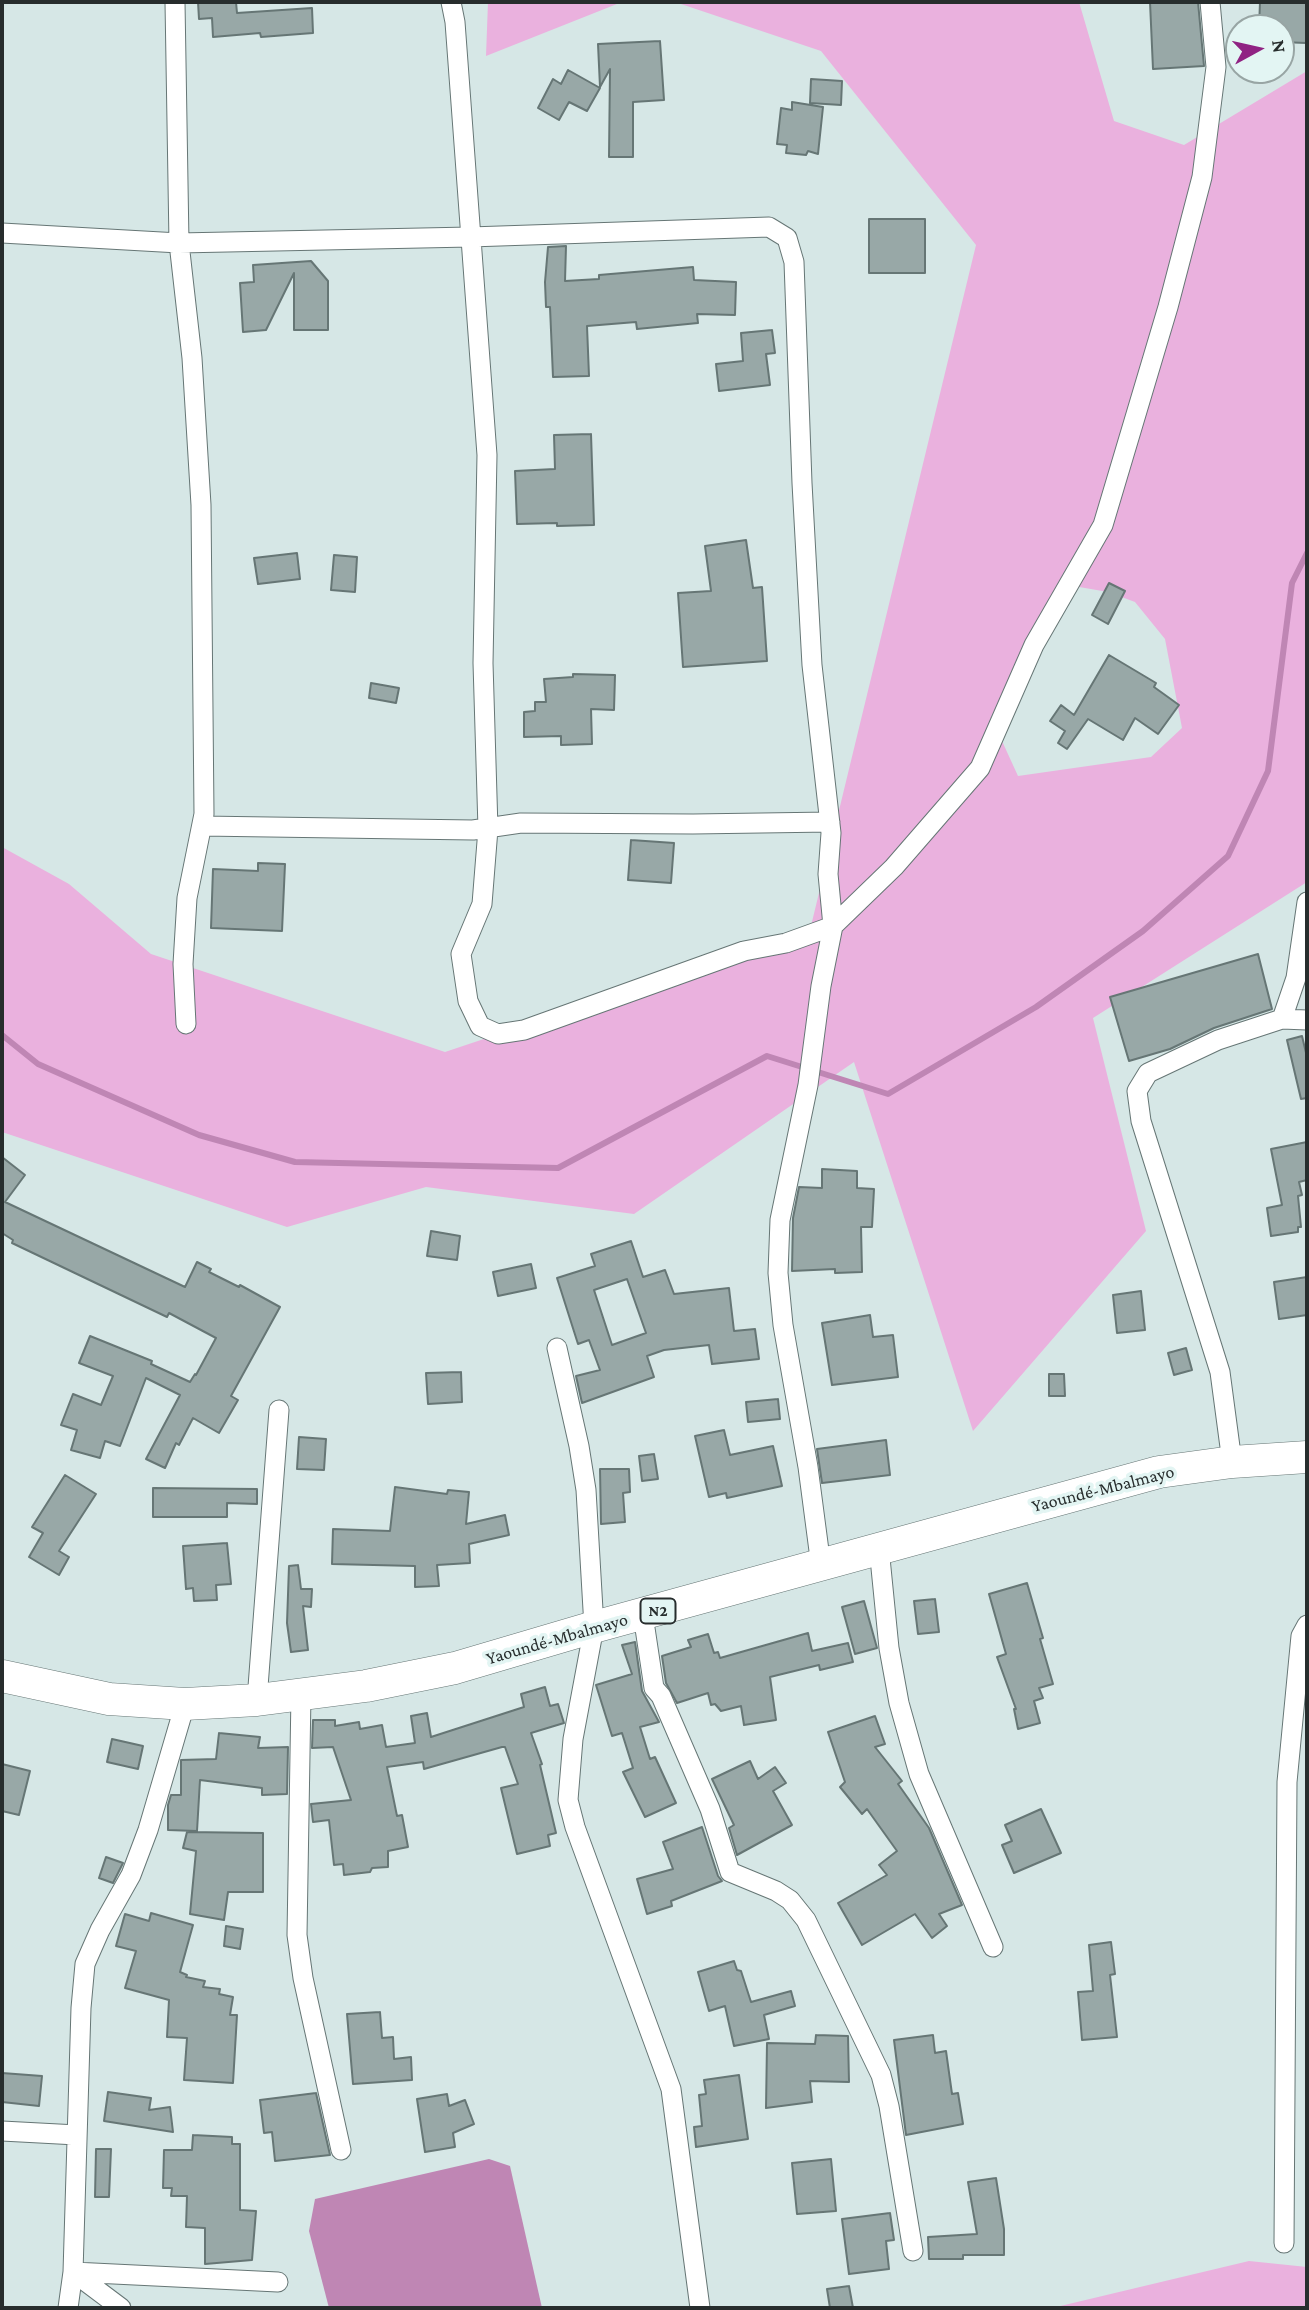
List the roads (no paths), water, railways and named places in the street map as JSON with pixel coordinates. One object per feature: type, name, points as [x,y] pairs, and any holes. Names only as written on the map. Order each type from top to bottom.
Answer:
[{"type":"highway","name":"Yaoundé-Mbalmayo","points":[[2,1676],[109,1699],[185,1704],[257,1700],[366,1686],[455,1668],[594,1627],[1159,1472],[1232,1462],[1307,1457]]},
{"type":"street","points":[[175,2],[179,243],[192,358],[201,505],[204,814],[187,898],[183,964],[186,1024]]},
{"type":"street","points":[[452,2],[487,455],[483,663],[488,829],[482,904],[461,954],[468,1001],[480,1026],[498,1034],[524,1030],[744,951],[786,943],[833,926],[894,867],[980,768],[1034,645],[1103,525],[1168,307],[1202,177],[1216,68],[1210,2]]},
{"type":"street","points":[[2,233],[179,243],[769,227],[787,238],[794,262],[802,483],[813,665],[830,822],[828,874],[833,926],[821,986],[808,1085],[780,1220],[778,1273],[783,1325],[808,1467],[821,1566]]},
{"type":"street","points":[[202,826],[488,829],[521,823],[830,822]]},
{"type":"street","points":[[1282,1019],[1296,978],[1307,902]]},
{"type":"street","points":[[1232,1462],[1220,1372],[1141,1121],[1137,1091],[1148,1073],[1218,1040],[1282,1019],[1307,1020]]},
{"type":"street","points":[[557,1348],[586,1490],[594,1627],[573,1739],[568,1800],[575,1827],[671,2089],[700,2308]]},
{"type":"street","points":[[257,1700],[279,1410]]},
{"type":"street","points":[[879,1548],[889,1648],[899,1703],[919,1774],[993,1947]]},
{"type":"street","points":[[643,1615],[654,1688],[661,1696],[710,1809],[730,1872],[790,1900],[806,1920],[881,2075],[889,2106],[913,2251]]},
{"type":"street","points":[[1284,2243],[1287,1782],[1301,1636],[1307,1625]]},
{"type":"street","points":[[301,1693],[297,1935],[303,1978],[341,2150]]},
{"type":"street","points":[[68,2308],[73,2272],[81,2008],[85,1964],[100,1930],[131,1875],[148,1830],[185,1704]]},
{"type":"street","points":[[2,2131],[77,2135]]},
{"type":"street","points":[[73,2272],[278,2282]]},
{"type":"street","points":[[73,2272],[121,2308]]},
{"type":"waterway","points":[[2,1035],[38,1064],[199,1135],[295,1162],[558,1168],[767,1056],[888,1094],[1036,1007],[1143,931],[1228,856],[1268,771],[1292,583],[1307,553]]}]
